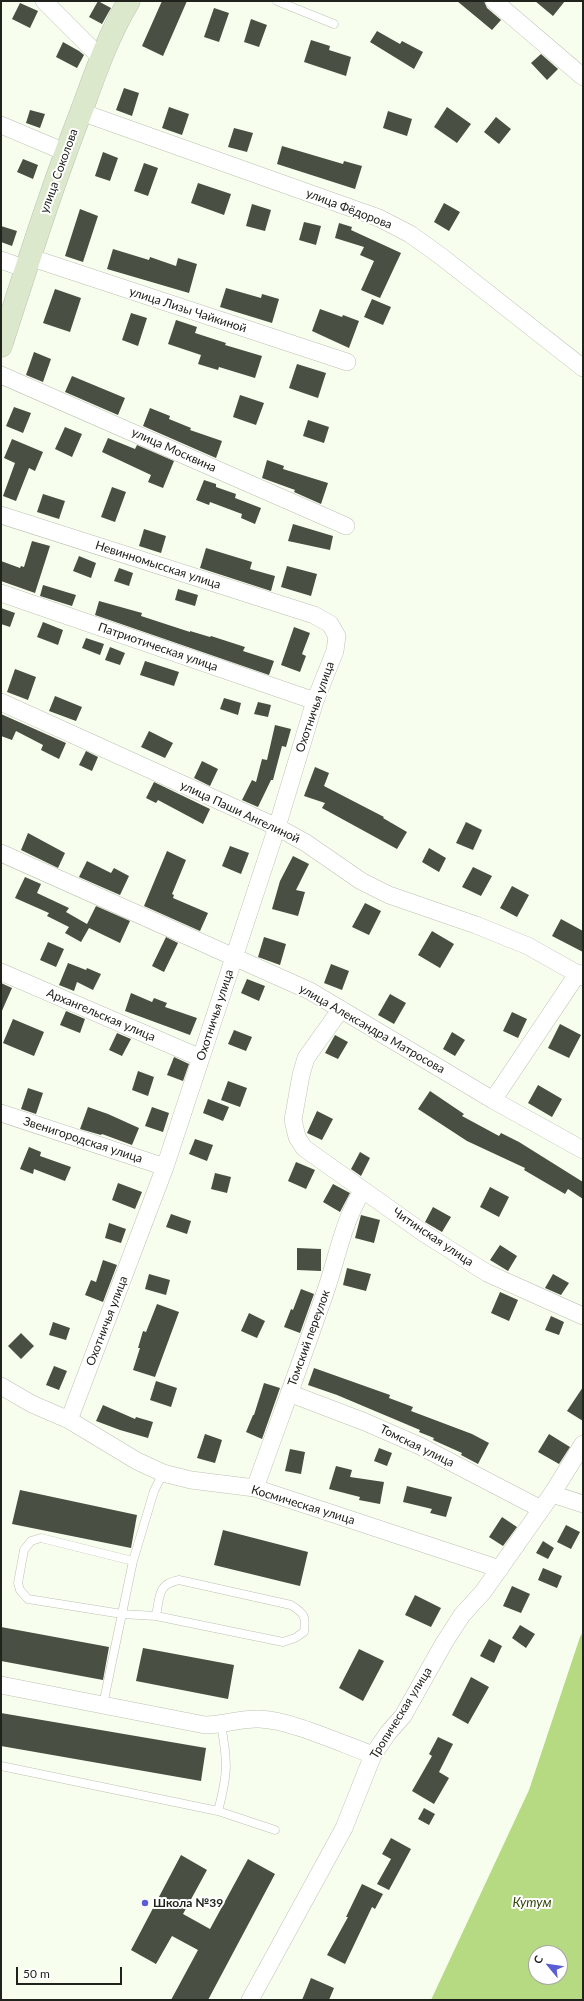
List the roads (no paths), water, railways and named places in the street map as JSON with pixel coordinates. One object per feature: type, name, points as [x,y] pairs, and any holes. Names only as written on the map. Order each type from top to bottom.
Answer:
[{"type":"main road","name":"улица Соколова","points":[[1,346],[27,263],[65,152],[102,58],[128,1]]},
{"type":"street","points":[[44,1],[102,58]]},
{"type":"street","points":[[494,1],[583,77]]},
{"type":"street","name":"улица Фёдорова","points":[[81,112],[379,218],[410,234],[442,256],[583,368]]},
{"type":"street","points":[[1,125],[65,152]]},
{"type":"street","name":"улица Лизы Чайкиной","points":[[1,260],[27,263],[347,362]]},
{"type":"street","name":"улица Москвина","points":[[1,374],[346,526]]},
{"type":"street","name":"Невинномысская улица","points":[[1,515],[314,615]]},
{"type":"street","name":"Патриотическая улица","points":[[1,593],[315,701]]},
{"type":"street","name":"Охотничья улица","points":[[69,1420],[165,1167],[277,827],[315,701],[335,651],[337,636],[330,624],[314,615]]},
{"type":"street","name":"улица Паши Ангелиной","points":[[1,702],[277,827],[306,843],[362,881],[389,895],[476,925],[528,946],[580,975]]},
{"type":"street","name":"улица Александра Матросова","points":[[1,853],[310,991],[493,1100],[583,1150]]},
{"type":"street","name":"Архангельская улица","points":[[1,972],[201,1058]]},
{"type":"street","points":[[493,1100],[580,975]]},
{"type":"street","name":"Читинская улица","points":[[341,1009],[306,1058],[301,1075],[293,1120],[297,1137],[304,1148],[425,1234],[487,1273],[583,1316]]},
{"type":"street","name":"Звенигородская улица","points":[[1,1113],[165,1167]]},
{"type":"street","name":"Томский переулок","points":[[255,1488],[327,1285],[346,1222],[354,1204],[363,1190]]},
{"type":"street","name":"Космическая улица","points":[[1,1386],[32,1404],[69,1420],[137,1460],[163,1473],[191,1480],[255,1488],[500,1569]]},
{"type":"street","name":"Томская улица","points":[[289,1393],[365,1422],[420,1446],[541,1509]]},
{"type":"street","name":"Тропическая улица","points":[[250,2000],[344,1828],[373,1756],[388,1733],[403,1716],[444,1643],[462,1615],[483,1592],[500,1569],[552,1494],[583,1444]]},
{"type":"street","points":[[552,1494],[583,1504]]},
{"type":"street","points":[[1,1685],[205,1725],[221,1725],[236,1720],[262,1719],[291,1726],[373,1756]]},
{"type":"lane","points":[[277,1],[334,24]]},
{"type":"lane","points":[[103,1705],[133,1561],[154,1491],[163,1473]]},
{"type":"lane","points":[[133,1561],[41,1538],[31,1541],[24,1550],[18,1583],[20,1590],[28,1599],[122,1614],[156,1616],[283,1642],[295,1638],[304,1632],[306,1621],[302,1612],[291,1605],[179,1580],[168,1582],[163,1586],[156,1616]]},
{"type":"lane","points":[[218,1811],[226,1781],[227,1757],[221,1725]]},
{"type":"lane","points":[[1,1766],[218,1811],[275,1830]]},
{"type":"water","name":"Кутум","points":[[583,1632],[583,2000],[431,2000],[529,1790],[580,1637]]},
{"type":"place","name":"Школа №39","points":[[145,1903]]}]
